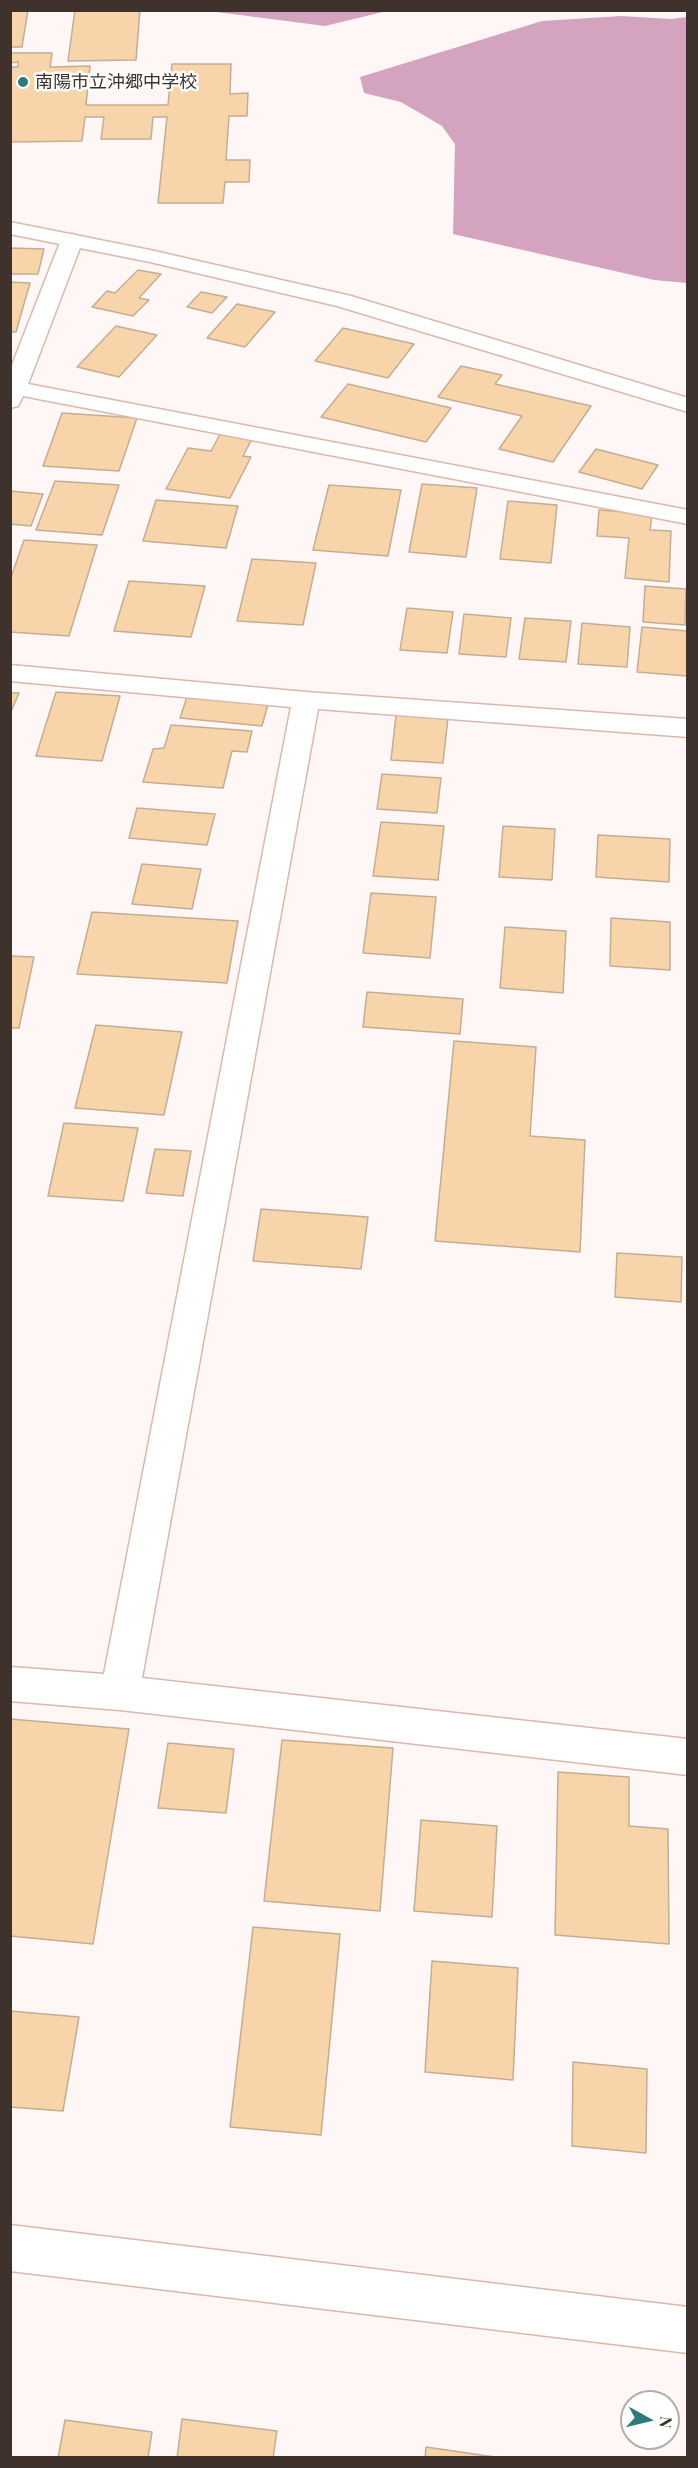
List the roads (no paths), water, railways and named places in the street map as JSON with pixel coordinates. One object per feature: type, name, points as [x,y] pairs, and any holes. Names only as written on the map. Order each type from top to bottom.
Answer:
[{"type":"street","points":[[10,228],[343,301],[687,405]]},
{"type":"street","points":[[72,240],[12,392],[687,517]]},
{"type":"street","points":[[10,673],[306,700],[687,728]]},
{"type":"street","points":[[120,1693],[306,700]]},
{"type":"street","points":[[10,1684],[120,1693],[687,1757]]},
{"type":"street","points":[[10,2247],[687,2330]]},
{"type":"place","name":"南陽市立沖郷中学校","points":[[23,82]]}]
